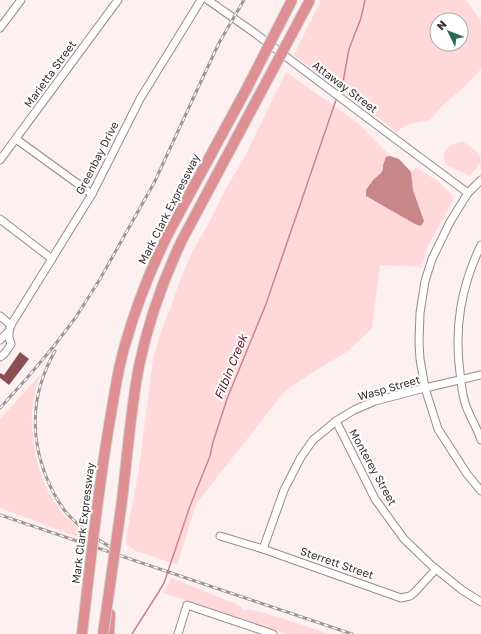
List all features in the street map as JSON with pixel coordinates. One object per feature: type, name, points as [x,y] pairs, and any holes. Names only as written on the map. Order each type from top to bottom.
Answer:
[{"type":"highway","name":"Mark Clark Expressway","points":[[80,634],[85,608],[106,438],[118,370],[136,309],[156,259],[169,232],[247,88],[292,0]]},
{"type":"highway","points":[[103,634],[113,568],[135,385],[144,344],[158,298],[166,274],[182,240],[310,0]]},
{"type":"highway","points":[[109,634],[113,568]]},
{"type":"street","points":[[0,28],[21,0]]},
{"type":"street","name":"Marietta Street","points":[[0,160],[118,0]]},
{"type":"street","name":"Greenbay Drive","points":[[10,328],[92,194],[140,99],[201,0]]},
{"type":"street","name":"Attaway Street","points":[[208,0],[256,34],[468,193]]},
{"type":"street","points":[[16,139],[92,194]]},
{"type":"street","points":[[481,180],[468,193],[447,228],[432,259],[425,281],[420,313],[419,342],[420,359],[425,388],[438,429],[467,474],[481,491]]},
{"type":"street","points":[[0,220],[52,259]]},
{"type":"street","points":[[481,245],[468,276],[460,307],[457,340],[461,388],[466,407],[476,426],[481,440]]},
{"type":"street","points":[[0,316],[10,328],[9,338],[11,344],[0,357]]},
{"type":"street","points":[[0,340],[10,328]]},
{"type":"street","name":"Wasp Street","points":[[263,549],[284,490],[301,457],[318,436],[336,421],[354,410],[375,401],[481,376]]},
{"type":"street","name":"Monterey Street","points":[[336,421],[376,499],[404,539],[436,569],[462,590],[481,602]]},
{"type":"street","name":"Sterrett Street","points":[[220,536],[263,549],[402,598],[410,596],[414,593],[436,569]]},
{"type":"street","points":[[178,634],[187,605],[256,632],[273,634]]},
{"type":"shaded area","points":[[321,0],[466,0],[480,20],[480,70],[466,85],[441,107],[430,120],[404,126],[397,132],[294,55]]},
{"type":"shaded area","points":[[286,72],[358,123],[390,156],[386,157],[381,173],[373,180],[366,190],[366,196],[372,200],[424,221],[413,190],[411,172],[416,167],[439,182],[453,196],[453,201],[427,247],[422,267],[380,265],[372,328],[347,352],[287,389],[196,504],[178,565],[136,551],[125,544],[139,469],[153,359],[161,332],[192,252],[211,219],[226,188],[242,162]]},
{"type":"shaded area","points":[[462,141],[479,155],[481,162],[470,176],[446,165],[444,160],[445,151],[456,143]]},
{"type":"shaded area","points":[[390,156],[399,159],[411,172],[413,190],[424,221],[421,226],[366,196],[366,190],[373,180],[381,173],[386,157]]},
{"type":"shaded area","points":[[40,375],[34,399],[32,417],[36,458],[43,480],[53,500],[67,518],[79,529],[78,537],[0,508],[0,419]]},
{"type":"shaded area","points":[[172,578],[236,604],[242,609],[248,609],[275,616],[329,634],[287,634],[163,593]]},
{"type":"building","points":[[20,352],[29,359],[9,385],[0,378],[0,373],[4,375]]},
{"type":"waterway","name":"Filbin Creek","points":[[341,93],[349,49],[361,18],[365,0]]},
{"type":"waterway","name":"Filbin Creek","points":[[132,634],[164,583],[190,506],[210,456],[227,399],[266,304],[336,100]]},
{"type":"railway","points":[[0,408],[54,346],[76,317],[100,279],[154,183],[219,43],[244,0]]},
{"type":"railway","points":[[55,351],[42,380],[38,395],[35,425],[39,455],[50,487],[65,511],[76,523],[89,533],[116,550]]},
{"type":"railway","points":[[0,515],[352,634]]}]
